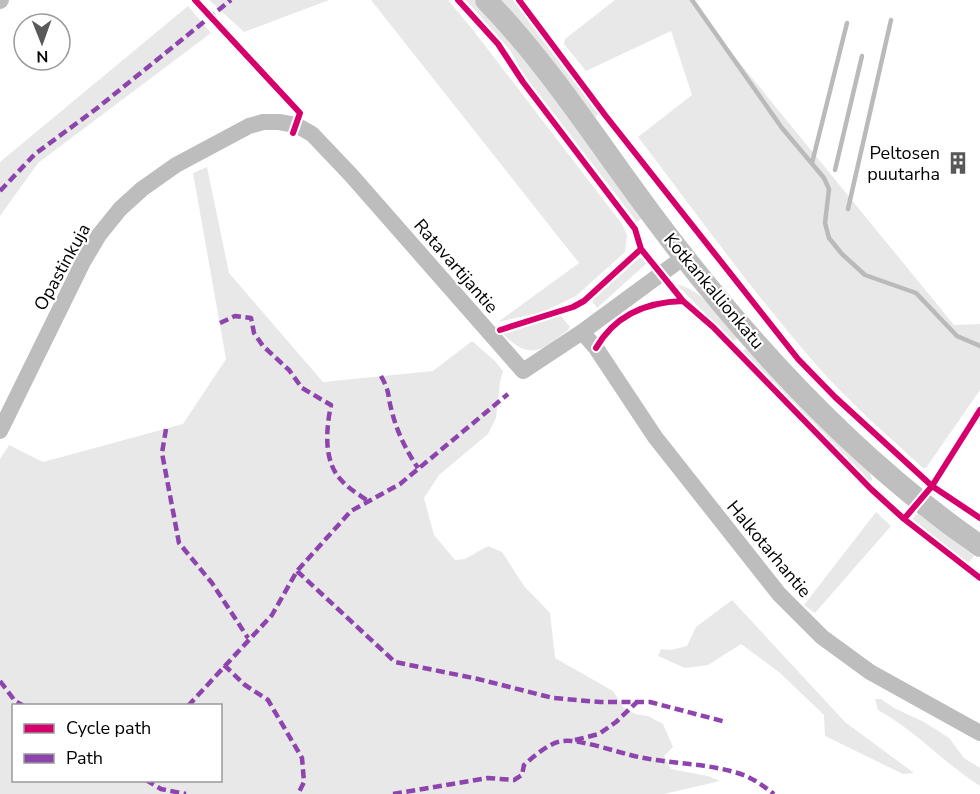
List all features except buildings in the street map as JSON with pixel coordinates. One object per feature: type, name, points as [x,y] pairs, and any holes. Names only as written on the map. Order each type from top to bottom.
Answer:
[{"type":"street","name":"Kotkankallionkatu","points":[[486,0],[539,62],[684,257],[756,343],[848,439],[905,490],[980,546]]},
{"type":"street","name":"Opastinkuja","points":[[0,431],[83,262],[99,235],[120,209],[142,189],[176,165],[249,126],[264,122],[296,125]]},
{"type":"street","name":"Ratavartijantie","points":[[296,125],[312,134],[351,175],[523,371],[582,332],[684,257]]},
{"type":"street","name":"Halkotarhantie","points":[[582,332],[596,348],[655,437],[778,594],[822,637],[870,672],[980,733]]},
{"type":"shaded area","points":[[209,0],[329,0],[244,32]]},
{"type":"shaded area","points":[[371,0],[448,0],[622,224],[627,235],[625,252],[576,296],[543,312],[498,322],[579,263]]},
{"type":"shaded area","points":[[466,0],[474,0],[550,89],[641,219],[637,222],[522,72],[510,50]]},
{"type":"shaded area","points":[[498,0],[513,0],[599,113],[595,117]]},
{"type":"shaded area","points":[[615,0],[690,0],[954,325],[980,324],[980,390],[926,468],[923,468],[869,419],[818,367],[748,282],[638,137],[692,95],[671,31],[586,71],[564,44],[565,39]]},
{"type":"shaded area","points":[[188,6],[211,33],[38,163],[0,216],[0,162]]},
{"type":"shaded area","points":[[207,167],[229,273],[323,382],[433,371],[472,341],[495,361],[503,371],[496,418],[488,434],[439,475],[424,498],[434,535],[455,560],[465,559],[488,546],[502,552],[524,586],[550,613],[555,658],[613,691],[623,707],[663,724],[673,747],[664,756],[671,769],[708,776],[720,781],[664,794],[0,794],[0,459],[9,445],[43,462],[183,424],[226,359],[193,173]]},
{"type":"shaded area","points":[[640,257],[647,263],[597,308],[592,301]]},
{"type":"shaded area","points":[[677,285],[694,291],[702,298],[737,338],[733,342]]},
{"type":"shaded area","points":[[561,316],[570,327],[551,343],[536,350],[521,348],[503,334],[510,330]]},
{"type":"shaded area","points":[[745,349],[870,473],[872,479],[870,484],[741,351]]},
{"type":"shaded area","points":[[876,512],[891,526],[815,613],[804,605]]},
{"type":"shaded area","points":[[918,513],[974,556],[968,564],[912,519]]},
{"type":"shaded area","points":[[732,600],[845,722],[914,773],[903,774],[825,736],[824,715],[780,673],[741,644],[708,665],[685,668],[658,656],[661,649],[671,650],[687,646],[696,627]]},
{"type":"shaded area","points":[[875,699],[881,699],[949,738],[964,758],[980,768],[980,786],[892,718],[878,710]]},
{"type":"waterway","points":[[692,0],[782,128],[824,178],[829,189],[825,223],[829,238],[842,254],[865,275],[916,293],[957,336],[980,346]]},
{"type":"waterway","points":[[848,209],[891,20]]},
{"type":"waterway","points":[[812,163],[847,23]]},
{"type":"waterway","points":[[835,170],[862,56]]},
{"type":"marked path","points":[[0,191],[35,154],[96,109],[231,0]]},
{"type":"marked path","points":[[220,323],[235,316],[251,318],[254,333],[263,346],[289,370],[302,388],[331,405],[327,435],[332,465],[345,484],[368,501]]},
{"type":"marked path","points":[[381,376],[406,449],[418,468]]},
{"type":"marked path","points":[[190,704],[272,615],[297,571],[351,511],[400,484],[508,394]]},
{"type":"marked path","points":[[166,429],[162,453],[179,543],[212,583],[248,638]]},
{"type":"marked path","points":[[297,571],[395,662],[478,679],[553,698],[600,702],[650,702],[726,722]]},
{"type":"marked path","points":[[224,665],[245,685],[268,700],[302,758],[304,782],[298,794]]},
{"type":"marked path","points":[[0,681],[15,701],[20,704]]},
{"type":"marked path","points":[[575,740],[599,734],[637,702]]},
{"type":"marked path","points":[[393,794],[488,778],[514,780],[522,775],[524,765],[542,750],[563,741],[590,744],[651,759],[734,772],[755,781],[774,794]]},
{"type":"marked path","points":[[149,782],[161,789],[186,794]]},
{"type":"cycle path","points":[[195,0],[300,113],[293,133]]},
{"type":"cycle path","points":[[458,0],[498,44],[523,82],[635,229],[641,249],[683,301],[713,327],[871,489],[904,519],[980,578]]},
{"type":"cycle path","points":[[519,0],[605,115],[798,359],[835,397],[932,486],[980,518]]},
{"type":"cycle path","points":[[500,330],[573,307],[584,301],[641,249]]},
{"type":"cycle path","points":[[596,348],[612,327],[633,312],[656,304],[683,301]]},
{"type":"cycle path","points":[[904,519],[932,486],[980,410]]},
{"type":"place","name":"Peltosen puutarha","points":[[958,163]]}]
